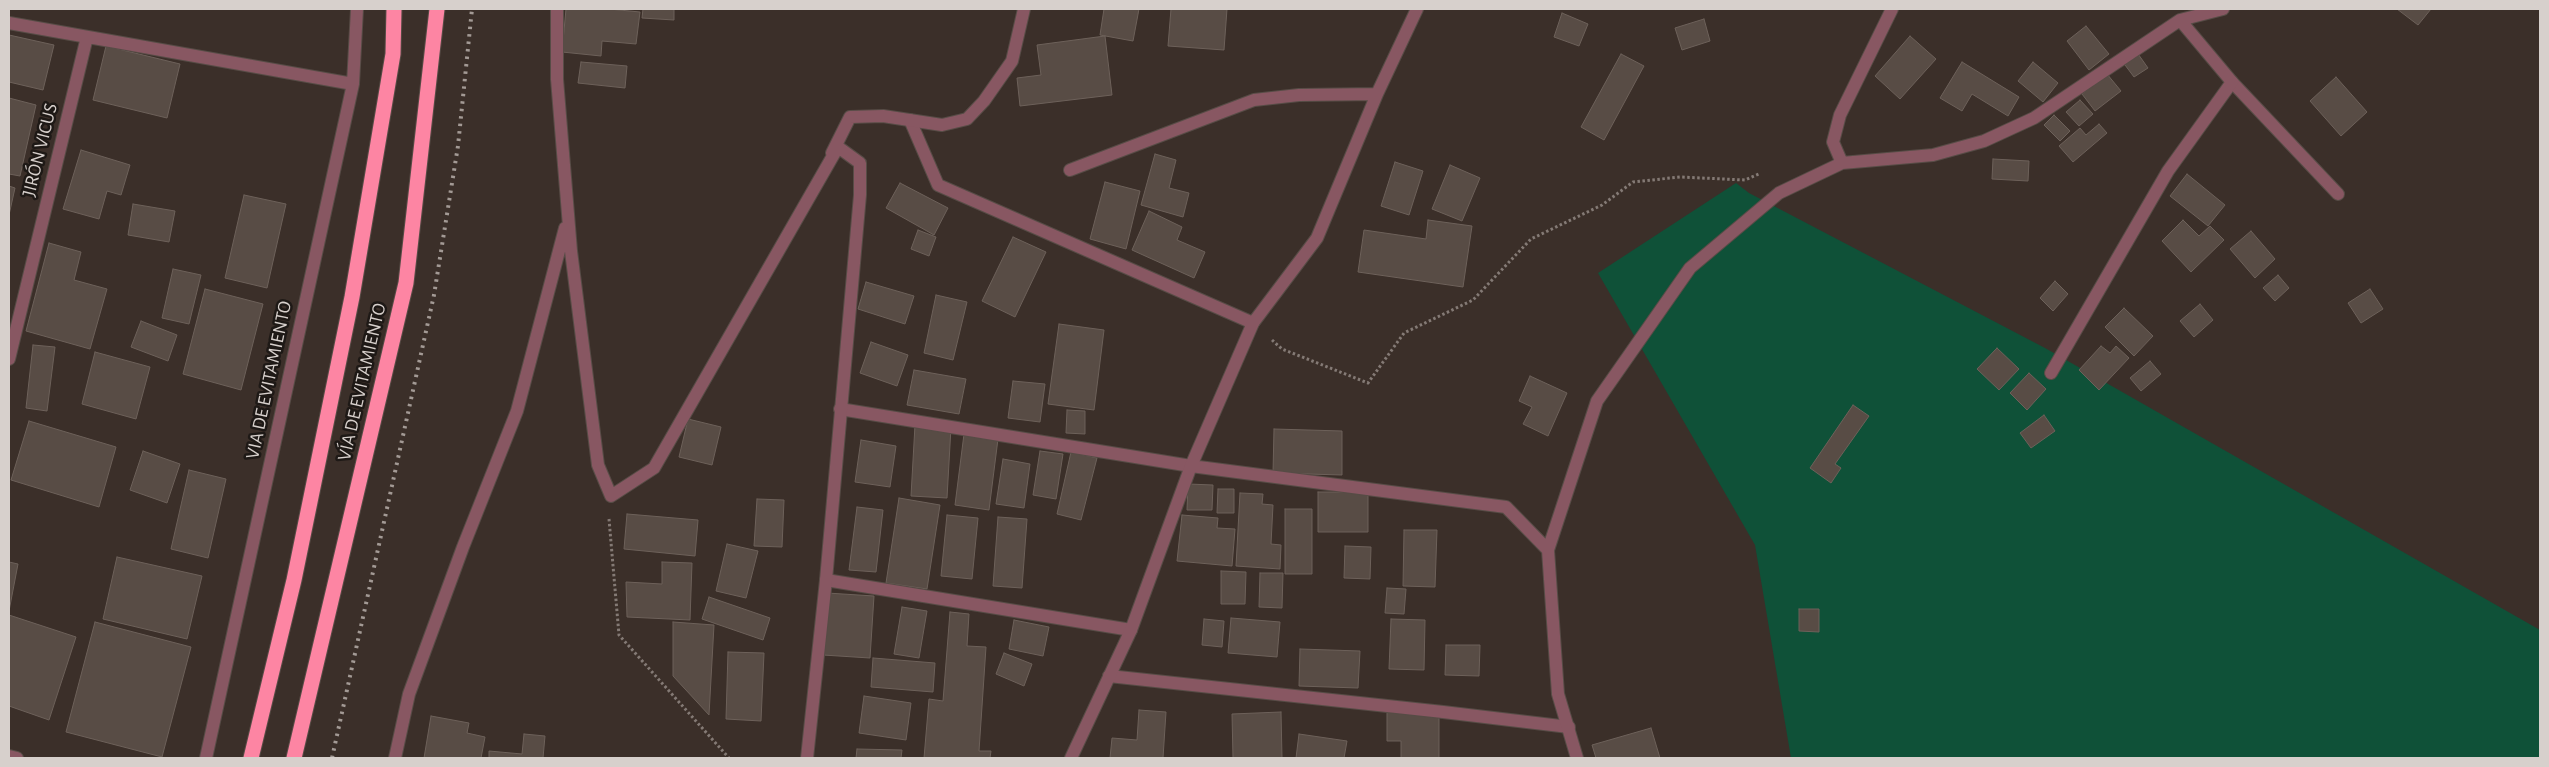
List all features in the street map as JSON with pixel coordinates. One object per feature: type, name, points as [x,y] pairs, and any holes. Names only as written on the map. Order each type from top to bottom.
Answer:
[{"type":"highway","name":"VÍA DE EVITAMIENTO","points":[[251,758],[294,580],[352,297],[393,54],[394,9]]},
{"type":"highway","name":"VÍA DE EVITAMIENTO","points":[[294,758],[406,283],[437,9]]},
{"type":"street","name":"VIA DE EVITAMIENTO","points":[[206,758],[353,84],[356,9]]},
{"type":"street","points":[[557,9],[557,79],[568,219],[598,465],[612,496],[654,468],[838,147],[860,163],[860,195],[826,580],[807,758]]},
{"type":"street","points":[[826,166],[850,117],[883,116],[942,125],[967,119],[984,101],[1012,61],[1024,9]]},
{"type":"street","points":[[1071,758],[1131,630],[1191,466],[1254,322],[1318,238],[1377,94],[1417,9]]},
{"type":"street","points":[[1842,163],[1833,142],[1840,114],[1892,9]]},
{"type":"street","points":[[1577,758],[1558,694],[1548,550],[1596,401],[1690,268],[1779,193],[1842,163],[1933,155],[1984,141],[2034,118],[2180,20],[2223,9]]},
{"type":"street","points":[[2180,20],[2232,82],[2338,194]]},
{"type":"street","points":[[9,23],[353,84]]},
{"type":"street","name":"JIRÓN VICUS","points":[[9,359],[87,37]]},
{"type":"street","points":[[2052,374],[2168,172],[2232,82]]},
{"type":"street","points":[[1070,170],[1254,100],[1299,94],[1377,94]]},
{"type":"street","points":[[910,120],[938,185],[1254,322]]},
{"type":"street","points":[[395,758],[409,694],[463,547],[517,411],[568,219]]},
{"type":"street","points":[[840,409],[1191,466],[1506,507],[1548,550]]},
{"type":"street","points":[[826,580],[1131,630]]},
{"type":"street","points":[[1109,676],[1569,727]]},
{"type":"street","points":[[9,756],[17,758]]},
{"type":"path","points":[[1254,322],[1282,349],[1368,383],[1404,333],[1473,300],[1531,239],[1602,204],[1633,182],[1680,177],[1745,180],[1767,172]]},
{"type":"path","points":[[612,496],[609,512],[619,635],[729,758]]},
{"type":"green space","points":[[1736,183],[1749,193],[2045,348],[2540,630],[2540,758],[1791,758],[1755,545],[1598,273]]},
{"type":"building","points":[[566,9],[609,9],[640,12],[636,44],[602,41],[601,56],[562,52]]},
{"type":"building","points":[[643,9],[674,9],[674,20],[642,18]]},
{"type":"building","points":[[1104,9],[1139,9],[1133,41],[1100,35]]},
{"type":"building","points":[[1171,9],[1227,9],[1224,50],[1168,46]]},
{"type":"building","points":[[2397,9],[2431,9],[2418,25]]},
{"type":"building","points":[[1562,13],[1588,24],[1579,46],[1554,37]]},
{"type":"building","points":[[1704,19],[1710,41],[1682,50],[1675,28]]},
{"type":"building","points":[[2086,26],[2109,54],[2089,70],[2067,41]]},
{"type":"building","points":[[9,35],[54,45],[43,90],[9,82]]},
{"type":"building","points":[[1105,36],[1112,95],[1020,106],[1017,78],[1041,75],[1037,45]]},
{"type":"building","points":[[1910,36],[1936,59],[1900,99],[1875,76]]},
{"type":"building","points":[[106,46],[180,64],[167,118],[93,100]]},
{"type":"building","points":[[2136,51],[2148,68],[2134,77],[2122,61]]},
{"type":"building","points":[[1621,54],[1644,66],[1604,140],[1581,127]]},
{"type":"building","points":[[581,62],[627,66],[625,88],[578,83]]},
{"type":"building","points":[[1962,62],[2019,97],[2008,116],[1972,94],[1962,111],[1940,98]]},
{"type":"building","points":[[2033,62],[2058,83],[2043,102],[2018,81]]},
{"type":"building","points":[[2107,74],[2121,91],[2095,111],[2082,94]]},
{"type":"building","points":[[2336,77],[2367,112],[2341,136],[2310,101]]},
{"type":"building","points":[[9,98],[36,105],[20,176],[9,174]]},
{"type":"building","points":[[2080,100],[2093,114],[2079,126],[2066,112]]},
{"type":"building","points":[[2054,115],[2070,131],[2060,141],[2044,125]]},
{"type":"building","points":[[2099,124],[2107,133],[2073,162],[2059,146],[2080,128],[2086,135]]},
{"type":"building","points":[[81,150],[130,165],[121,195],[107,191],[99,219],[63,209]]},
{"type":"building","points":[[1155,154],[1176,160],[1169,188],[1189,193],[1183,217],[1141,205]]},
{"type":"building","points":[[1993,159],[2029,161],[2028,181],[1992,179]]},
{"type":"building","points":[[1395,162],[1423,171],[1409,215],[1381,206]]},
{"type":"building","points":[[1450,165],[1480,178],[1462,221],[1432,209]]},
{"type":"building","points":[[2187,174],[2225,205],[2208,226],[2170,196]]},
{"type":"building","points":[[1105,182],[1140,191],[1126,249],[1090,239]]},
{"type":"building","points":[[900,183],[948,208],[934,235],[886,208]]},
{"type":"building","points":[[9,186],[15,188],[9,215]]},
{"type":"building","points":[[244,195],[286,204],[267,288],[225,278]]},
{"type":"building","points":[[133,204],[175,211],[169,242],[128,235]]},
{"type":"building","points":[[1149,211],[1182,227],[1177,240],[1205,252],[1194,278],[1132,250]]},
{"type":"building","points":[[1428,220],[1472,226],[1463,287],[1358,272],[1364,230],[1426,239]]},
{"type":"building","points":[[2183,220],[2199,236],[2210,226],[2224,240],[2191,272],[2162,241]]},
{"type":"building","points":[[918,230],[936,237],[929,256],[911,249]]},
{"type":"building","points":[[2251,231],[2275,259],[2255,278],[2230,249]]},
{"type":"building","points":[[1013,237],[1046,252],[1015,317],[982,301]]},
{"type":"building","points":[[49,243],[81,252],[74,280],[107,289],[90,349],[26,331]]},
{"type":"building","points":[[173,269],[201,275],[189,324],[162,318]]},
{"type":"building","points":[[2278,275],[2289,288],[2275,301],[2263,288]]},
{"type":"building","points":[[2055,281],[2068,294],[2053,311],[2040,298]]},
{"type":"building","points":[[866,282],[914,296],[905,324],[858,309]]},
{"type":"building","points":[[205,289],[263,304],[241,390],[183,374]]},
{"type":"building","points":[[2370,289],[2383,309],[2361,323],[2348,303]]},
{"type":"building","points":[[936,295],[967,302],[953,360],[924,353]]},
{"type":"building","points":[[2200,304],[2213,320],[2194,337],[2180,321]]},
{"type":"building","points":[[2124,308],[2153,336],[2134,356],[2105,327]]},
{"type":"building","points":[[141,321],[177,335],[168,361],[131,347]]},
{"type":"building","points":[[1059,324],[1104,330],[1094,410],[1048,404]]},
{"type":"building","points":[[871,342],[908,355],[897,386],[860,373]]},
{"type":"building","points":[[33,345],[55,347],[47,411],[26,408]]},
{"type":"building","points":[[2101,346],[2110,353],[2116,346],[2129,358],[2099,390],[2079,370]]},
{"type":"building","points":[[1997,348],[2019,369],[1999,390],[1977,369]]},
{"type":"building","points":[[95,352],[150,367],[136,419],[82,404]]},
{"type":"building","points":[[2150,361],[2161,374],[2141,391],[2130,378]]},
{"type":"building","points":[[914,370],[966,379],[959,414],[907,405]]},
{"type":"building","points":[[2029,373],[2046,389],[2027,410],[2010,393]]},
{"type":"building","points":[[1530,376],[1567,393],[1548,436],[1523,424],[1532,407],[1519,401]]},
{"type":"building","points":[[1013,381],[1045,384],[1040,422],[1008,418]]},
{"type":"building","points":[[1853,405],[1869,416],[1835,464],[1841,468],[1831,483],[1810,468]]},
{"type":"building","points":[[1067,410],[1085,411],[1085,434],[1066,433]]},
{"type":"building","points":[[2044,415],[2055,431],[2031,448],[2020,433]]},
{"type":"building","points":[[688,419],[721,427],[712,465],[679,457]]},
{"type":"building","points":[[29,421],[116,447],[99,507],[11,480]]},
{"type":"building","points":[[915,425],[951,427],[947,498],[911,496]]},
{"type":"building","points":[[1274,429],[1342,431],[1342,475],[1273,473]]},
{"type":"building","points":[[964,434],[998,439],[989,510],[955,505]]},
{"type":"building","points":[[861,440],[896,446],[890,487],[855,482]]},
{"type":"building","points":[[143,451],[180,464],[167,503],[130,490]]},
{"type":"building","points":[[1040,451],[1063,454],[1056,499],[1033,495]]},
{"type":"building","points":[[1071,452],[1097,458],[1081,520],[1057,514]]},
{"type":"building","points":[[1003,459],[1030,464],[1024,508],[996,504]]},
{"type":"building","points":[[189,470],[226,479],[208,558],[171,549]]},
{"type":"building","points":[[1188,484],[1213,485],[1212,510],[1187,510]]},
{"type":"building","points":[[1218,489],[1234,489],[1234,513],[1217,513]]},
{"type":"building","points":[[1318,492],[1368,492],[1368,532],[1318,532]]},
{"type":"building","points":[[1240,493],[1263,494],[1262,504],[1273,505],[1271,544],[1281,545],[1280,569],[1236,566]]},
{"type":"building","points":[[899,498],[940,505],[927,589],[886,583]]},
{"type":"building","points":[[757,499],[784,500],[782,547],[754,546]]},
{"type":"building","points":[[857,507],[883,510],[876,572],[849,570]]},
{"type":"building","points":[[1285,509],[1312,509],[1312,574],[1285,574]]},
{"type":"building","points":[[627,514],[698,520],[695,556],[624,549]]},
{"type":"building","points":[[947,515],[978,518],[972,579],[941,576]]},
{"type":"building","points":[[1182,515],[1218,518],[1217,528],[1235,529],[1232,566],[1177,561]]},
{"type":"building","points":[[998,517],[1027,519],[1022,588],[993,586]]},
{"type":"building","points":[[1404,530],[1437,530],[1435,587],[1403,586]]},
{"type":"building","points":[[727,544],[758,551],[746,598],[716,591]]},
{"type":"building","points":[[1345,546],[1371,547],[1370,579],[1344,578]]},
{"type":"building","points":[[117,557],[202,576],[187,639],[103,619]]},
{"type":"building","points":[[9,562],[18,564],[9,611]]},
{"type":"building","points":[[662,562],[692,563],[690,620],[627,617],[626,582],[662,584]]},
{"type":"building","points":[[1221,571],[1246,572],[1245,604],[1221,604]]},
{"type":"building","points":[[1260,573],[1283,573],[1282,608],[1259,607]]},
{"type":"building","points":[[1387,588],[1406,589],[1404,614],[1385,613]]},
{"type":"building","points":[[827,593],[874,596],[870,658],[823,655]]},
{"type":"building","points":[[709,597],[770,618],[763,640],[702,619]]},
{"type":"building","points":[[902,607],[927,611],[919,658],[894,654]]},
{"type":"building","points":[[1799,609],[1819,609],[1819,632],[1799,631]]},
{"type":"building","points":[[950,612],[969,614],[967,646],[986,647],[979,751],[991,751],[990,758],[924,758],[929,699],[943,701]]},
{"type":"building","points":[[9,615],[76,637],[49,720],[9,706]]},
{"type":"building","points":[[1231,618],[1280,622],[1277,657],[1228,653]]},
{"type":"building","points":[[1204,619],[1224,621],[1222,647],[1202,645]]},
{"type":"building","points":[[1391,619],[1425,620],[1424,670],[1389,669]]},
{"type":"building","points":[[1014,620],[1049,627],[1043,656],[1009,649]]},
{"type":"building","points":[[95,622],[191,647],[162,757],[66,732]]},
{"type":"building","points":[[673,622],[714,625],[709,715],[673,676]]},
{"type":"building","points":[[1446,645],[1480,645],[1479,676],[1445,675]]},
{"type":"building","points":[[1300,649],[1360,651],[1358,688],[1299,686]]},
{"type":"building","points":[[728,652],[764,653],[761,721],[726,719]]},
{"type":"building","points":[[1004,653],[1032,664],[1024,686],[996,674]]},
{"type":"building","points":[[873,658],[935,663],[933,692],[871,687]]},
{"type":"building","points":[[864,696],[911,703],[906,740],[859,733]]},
{"type":"building","points":[[1139,710],[1166,712],[1163,758],[1110,758],[1112,738],[1137,740]]},
{"type":"building","points":[[1281,712],[1282,758],[1233,758],[1232,714]]},
{"type":"building","points":[[1387,712],[1439,712],[1439,758],[1401,758],[1401,741],[1387,741]]},
{"type":"building","points":[[431,716],[469,723],[467,733],[485,737],[481,758],[424,758]]},
{"type":"building","points":[[1651,728],[1660,758],[1596,758],[1592,745]]},
{"type":"building","points":[[524,734],[545,736],[543,758],[489,758],[489,751],[522,754]]},
{"type":"building","points":[[1299,734],[1347,741],[1344,758],[1296,758]]},
{"type":"building","points":[[857,749],[902,750],[901,758],[856,758]]},
{"type":"railway","points":[[332,758],[434,295],[458,146],[472,9]]}]
